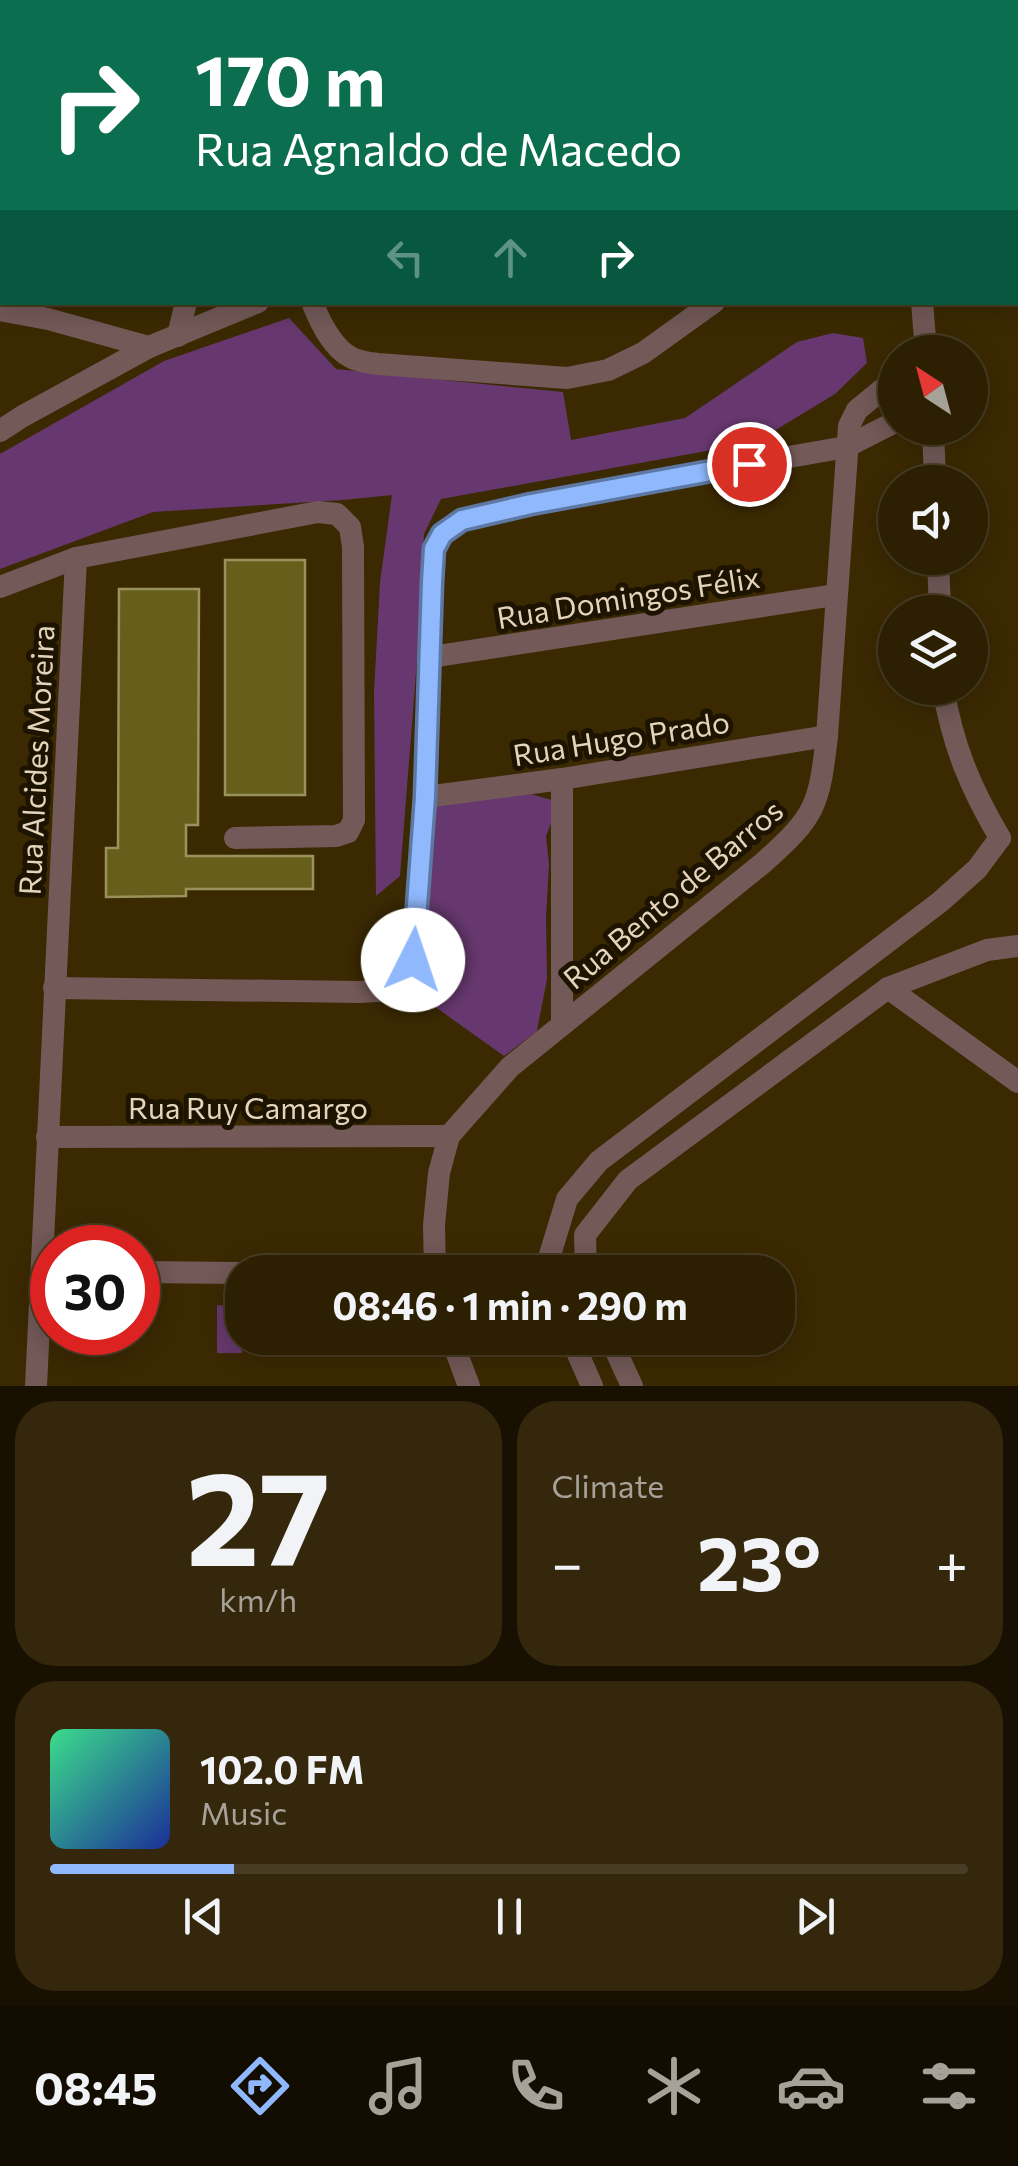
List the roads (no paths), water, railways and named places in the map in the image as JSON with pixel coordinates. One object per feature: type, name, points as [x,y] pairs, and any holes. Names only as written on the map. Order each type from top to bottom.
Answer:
[{"type":"street","points":[[178,336],[185,305]]},
{"type":"street","points":[[0,431],[149,347],[251,305]]},
{"type":"street","points":[[313,305],[336,345],[353,358],[378,364],[567,378],[608,370],[626,362],[710,305]]},
{"type":"street","points":[[922,305],[925,335]]},
{"type":"street","points":[[0,310],[149,347]]},
{"type":"street","name":"Rua Bento de Barros","points":[[435,1255],[439,1173],[450,1136],[496,1081],[763,864],[797,833],[813,810],[822,783],[827,736],[848,426],[857,410],[878,393]]},
{"type":"street","points":[[54,988],[360,992],[404,986],[413,960],[425,797],[434,549],[442,534],[462,520],[562,498],[846,448],[878,431]]},
{"type":"street","points":[[0,587],[76,558],[318,512],[337,514],[350,526],[354,820],[348,832],[336,836],[235,838]]},
{"type":"street","name":"Rua Alcides Moreira","points":[[48,1225],[47,1136],[76,558]]},
{"type":"street","name":"Rua Domingos Félix","points":[[431,657],[835,595]]},
{"type":"street","points":[[549,1255],[567,1199],[599,1161],[940,902],[1009,838],[967,777],[946,705]]},
{"type":"street","name":"Rua Hugo Prado","points":[[425,797],[827,736]]},
{"type":"street","points":[[562,779],[562,1024]]},
{"type":"street","points":[[586,1255],[585,1235],[628,1180],[888,988],[987,950],[1018,946]]},
{"type":"street","points":[[888,988],[1018,1082]]},
{"type":"street","name":"Rua Ruy Camargo","points":[[47,1136],[450,1136]]},
{"type":"street","points":[[160,1272],[225,1273]]},
{"type":"street","name":"Rua Alcides Moreira","points":[[36,1385],[39,1355]]},
{"type":"street","points":[[458,1355],[470,1386]]},
{"type":"street","points":[[578,1355],[592,1386]]},
{"type":"street","points":[[618,1355],[632,1386]]}]
